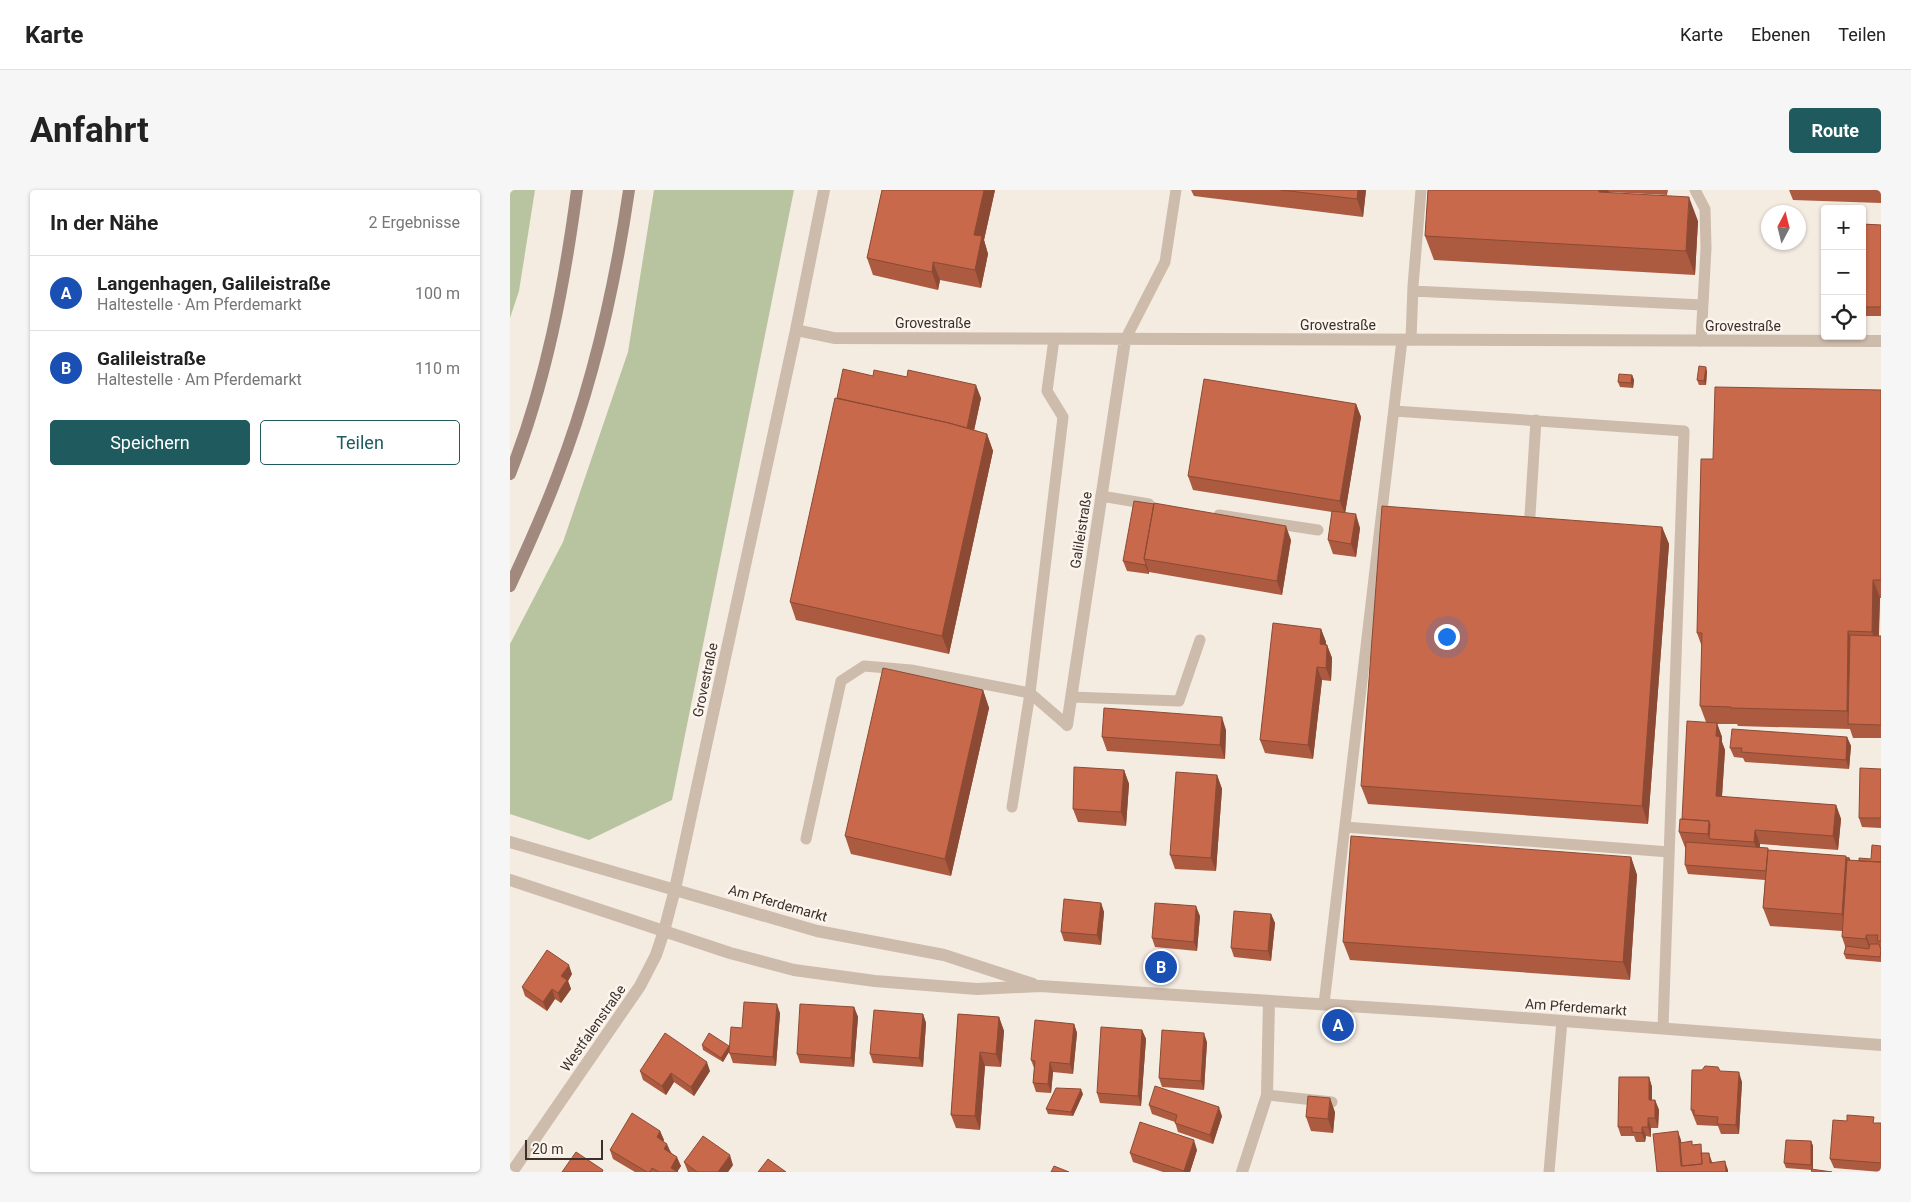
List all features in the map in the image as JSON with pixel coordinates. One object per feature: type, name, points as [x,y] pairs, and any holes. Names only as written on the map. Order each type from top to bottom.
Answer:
[{"type":"main road","points":[[510,474],[538,392],[554,329],[577,190]]},
{"type":"main road","points":[[510,586],[559,472],[582,403],[601,338],[629,190]]},
{"type":"street","name":"Grovestraße","points":[[675,889],[796,330],[824,190]]},
{"type":"street","name":"Grovestraße","points":[[796,330],[834,338],[1881,342]]},
{"type":"street","name":"Galileistraße","points":[[1067,725],[1125,340]]},
{"type":"street","name":"Am Pferdemarkt","points":[[510,842],[817,930],[944,955],[1040,986]]},
{"type":"street","name":"Am Pferdemarkt","points":[[510,880],[730,953],[794,970],[875,981],[977,989],[1040,986],[1324,1004],[1881,1045]]},
{"type":"street","name":"Westfalenstraße","points":[[512,1172],[640,986],[656,955],[675,889]]},
{"type":"street","points":[[1242,1172],[1267,1095],[1268,1001]]},
{"type":"lane","points":[[1125,340],[1165,262],[1176,190]]},
{"type":"lane","points":[[1324,1004],[1394,411],[1407,340],[1413,291],[1422,190]]},
{"type":"lane","points":[[1695,190],[1706,209],[1701,341]]},
{"type":"lane","points":[[1413,291],[1703,305]]},
{"type":"lane","points":[[1012,807],[1030,693],[1063,417],[1047,391],[1054,339]]},
{"type":"lane","points":[[1394,411],[1684,431],[1663,1028]]},
{"type":"lane","points":[[1529,531],[1536,420]]},
{"type":"lane","points":[[1101,496],[1160,506]]},
{"type":"lane","points":[[1210,513],[1318,530]]},
{"type":"lane","points":[[1071,697],[1179,701],[1200,640]]},
{"type":"lane","points":[[806,839],[841,681],[864,666],[911,670],[1030,693],[1067,725]]},
{"type":"lane","points":[[1345,827],[1669,852]]},
{"type":"lane","points":[[1549,1172],[1562,1021]]},
{"type":"lane","points":[[1267,1095],[1332,1102]]},
{"type":"green space","points":[[510,190],[535,190],[519,291],[510,318]]},
{"type":"green space","points":[[654,190],[794,190],[672,800],[589,840],[510,814],[510,644],[563,542],[628,352]]},
{"type":"building","points":[[882,190],[984,190],[974,235],[982,236],[975,270],[933,262],[932,272],[867,258]]},
{"type":"building","points":[[1281,190],[1358,190],[1357,199]]},
{"type":"building","points":[[1428,190],[1599,190],[1599,192],[1689,197],[1686,251],[1425,236]]},
{"type":"building","points":[[1866,224],[1881,225],[1881,307],[1866,307]]},
{"type":"building","points":[[1699,366],[1706,367],[1704,381],[1697,380]]},
{"type":"building","points":[[843,369],[873,376],[874,370],[907,377],[908,370],[976,385],[967,428],[837,398]]},
{"type":"building","points":[[1619,374],[1632,375],[1631,383],[1618,382]]},
{"type":"building","points":[[1204,379],[1356,404],[1340,501],[1188,476]]},
{"type":"building","points":[[1715,387],[1881,390],[1881,580],[1873,580],[1872,632],[1848,631],[1847,711],[1700,706],[1702,633],[1697,633],[1701,459],[1713,459]]},
{"type":"building","points":[[835,398],[949,423],[987,434],[942,636],[790,602]]},
{"type":"building","points":[[1134,501],[1154,504],[1144,559],[1145,565],[1123,561]]},
{"type":"building","points":[[1154,503],[1286,526],[1277,581],[1144,559]]},
{"type":"building","points":[[1382,506],[1662,527],[1642,806],[1361,786]]},
{"type":"building","points":[[1332,511],[1356,514],[1351,544],[1328,540]]},
{"type":"building","points":[[1273,623],[1321,629],[1320,644],[1327,645],[1326,668],[1317,667],[1308,745],[1260,740]]},
{"type":"building","points":[[1850,635],[1881,636],[1881,725],[1848,724]]},
{"type":"building","points":[[883,668],[983,690],[945,859],[845,836]]},
{"type":"building","points":[[1104,708],[1222,717],[1220,745],[1102,737]]},
{"type":"building","points":[[1687,721],[1717,723],[1716,736],[1720,737],[1716,796],[1836,805],[1833,836],[1755,830],[1754,842],[1711,839],[1709,838],[1709,821],[1682,819]]},
{"type":"building","points":[[1732,729],[1847,737],[1846,760],[1741,752],[1742,748],[1730,748]]},
{"type":"building","points":[[1074,767],[1124,770],[1121,812],[1073,809]]},
{"type":"building","points":[[1860,768],[1881,769],[1881,818],[1859,818]]},
{"type":"building","points":[[1176,772],[1217,775],[1211,858],[1170,855]]},
{"type":"building","points":[[1680,819],[1709,821],[1708,834],[1679,832]]},
{"type":"building","points":[[1351,836],[1631,857],[1623,962],[1343,942]]},
{"type":"building","points":[[1686,842],[1768,848],[1766,871],[1685,865]]},
{"type":"building","points":[[1872,845],[1881,846],[1881,862],[1859,861],[1859,858],[1871,859]]},
{"type":"building","points":[[1768,850],[1846,856],[1842,914],[1763,908]]},
{"type":"building","points":[[1847,860],[1881,862],[1881,941],[1877,941],[1878,935],[1866,935],[1866,939],[1842,937]]},
{"type":"building","points":[[1064,899],[1101,903],[1097,935],[1061,932]]},
{"type":"building","points":[[1155,903],[1196,906],[1194,942],[1152,938]]},
{"type":"building","points":[[1234,911],[1271,914],[1268,951],[1231,948]]},
{"type":"building","points":[[1870,944],[1879,944],[1881,950],[1880,957],[1844,954],[1846,946],[1869,949]]},
{"type":"building","points":[[547,950],[569,965],[561,976],[567,980],[558,993],[552,989],[543,1002],[522,987]]},
{"type":"building","points":[[744,1002],[777,1004],[773,1057],[729,1053],[731,1027],[742,1028]]},
{"type":"building","points":[[800,1004],[854,1007],[851,1058],[797,1054]]},
{"type":"building","points":[[874,1010],[923,1014],[919,1058],[870,1054]]},
{"type":"building","points":[[958,1014],[999,1017],[996,1054],[980,1052],[975,1116],[951,1115]]},
{"type":"building","points":[[1035,1020],[1074,1024],[1070,1064],[1050,1062],[1048,1084],[1033,1083],[1035,1061],[1031,1060]]},
{"type":"building","points":[[1101,1027],[1142,1030],[1138,1096],[1097,1093]]},
{"type":"building","points":[[1162,1030],[1204,1033],[1201,1081],[1159,1078]]},
{"type":"building","points":[[665,1033],[707,1062],[691,1087],[671,1073],[662,1086],[640,1071]]},
{"type":"building","points":[[709,1033],[729,1046],[721,1058],[702,1045]]},
{"type":"building","points":[[1705,1066],[1718,1067],[1720,1071],[1739,1072],[1736,1125],[1717,1124],[1718,1117],[1694,1115],[1694,1110],[1691,1110],[1692,1070],[1702,1070]]},
{"type":"building","points":[[1619,1077],[1649,1077],[1649,1100],[1655,1100],[1655,1118],[1648,1118],[1648,1127],[1642,1127],[1642,1133],[1632,1132],[1632,1127],[1618,1127]]},
{"type":"building","points":[[1155,1086],[1219,1107],[1210,1135],[1175,1123],[1177,1115],[1149,1105]]},
{"type":"building","points":[[1056,1088],[1081,1089],[1071,1112],[1046,1109]]},
{"type":"building","points":[[1308,1096],[1330,1098],[1328,1119],[1306,1117]]},
{"type":"building","points":[[632,1113],[660,1131],[657,1137],[667,1144],[664,1149],[677,1157],[671,1168],[678,1172],[659,1172],[652,1168],[650,1172],[647,1172],[610,1150]]},
{"type":"building","points":[[1847,1115],[1874,1117],[1873,1123],[1881,1123],[1881,1163],[1830,1159],[1833,1120],[1847,1121]]},
{"type":"building","points":[[1140,1122],[1194,1140],[1184,1171],[1130,1153]]},
{"type":"building","points":[[1678,1131],[1681,1166],[1702,1164],[1701,1153],[1709,1153],[1710,1163],[1725,1161],[1726,1172],[1657,1172],[1653,1134]]},
{"type":"building","points":[[703,1136],[730,1155],[718,1172],[697,1172],[684,1162]]},
{"type":"building","points":[[1786,1140],[1811,1141],[1811,1165],[1784,1163]]},
{"type":"building","points":[[1692,1141],[1692,1145],[1701,1144],[1702,1164],[1682,1166],[1680,1143]]},
{"type":"building","points":[[576,1152],[603,1170],[602,1172],[562,1172]]},
{"type":"building","points":[[768,1159],[786,1172],[758,1172]]},
{"type":"building","points":[[1054,1166],[1069,1172],[1051,1172]]},
{"type":"building","points":[[1811,1169],[1832,1172],[1812,1172]]},
{"type":"place","name":"Galileistraße","points":[[1161,967]]},
{"type":"place","name":"Langenhagen, Galileistraße","points":[[1338,1025]]}]
